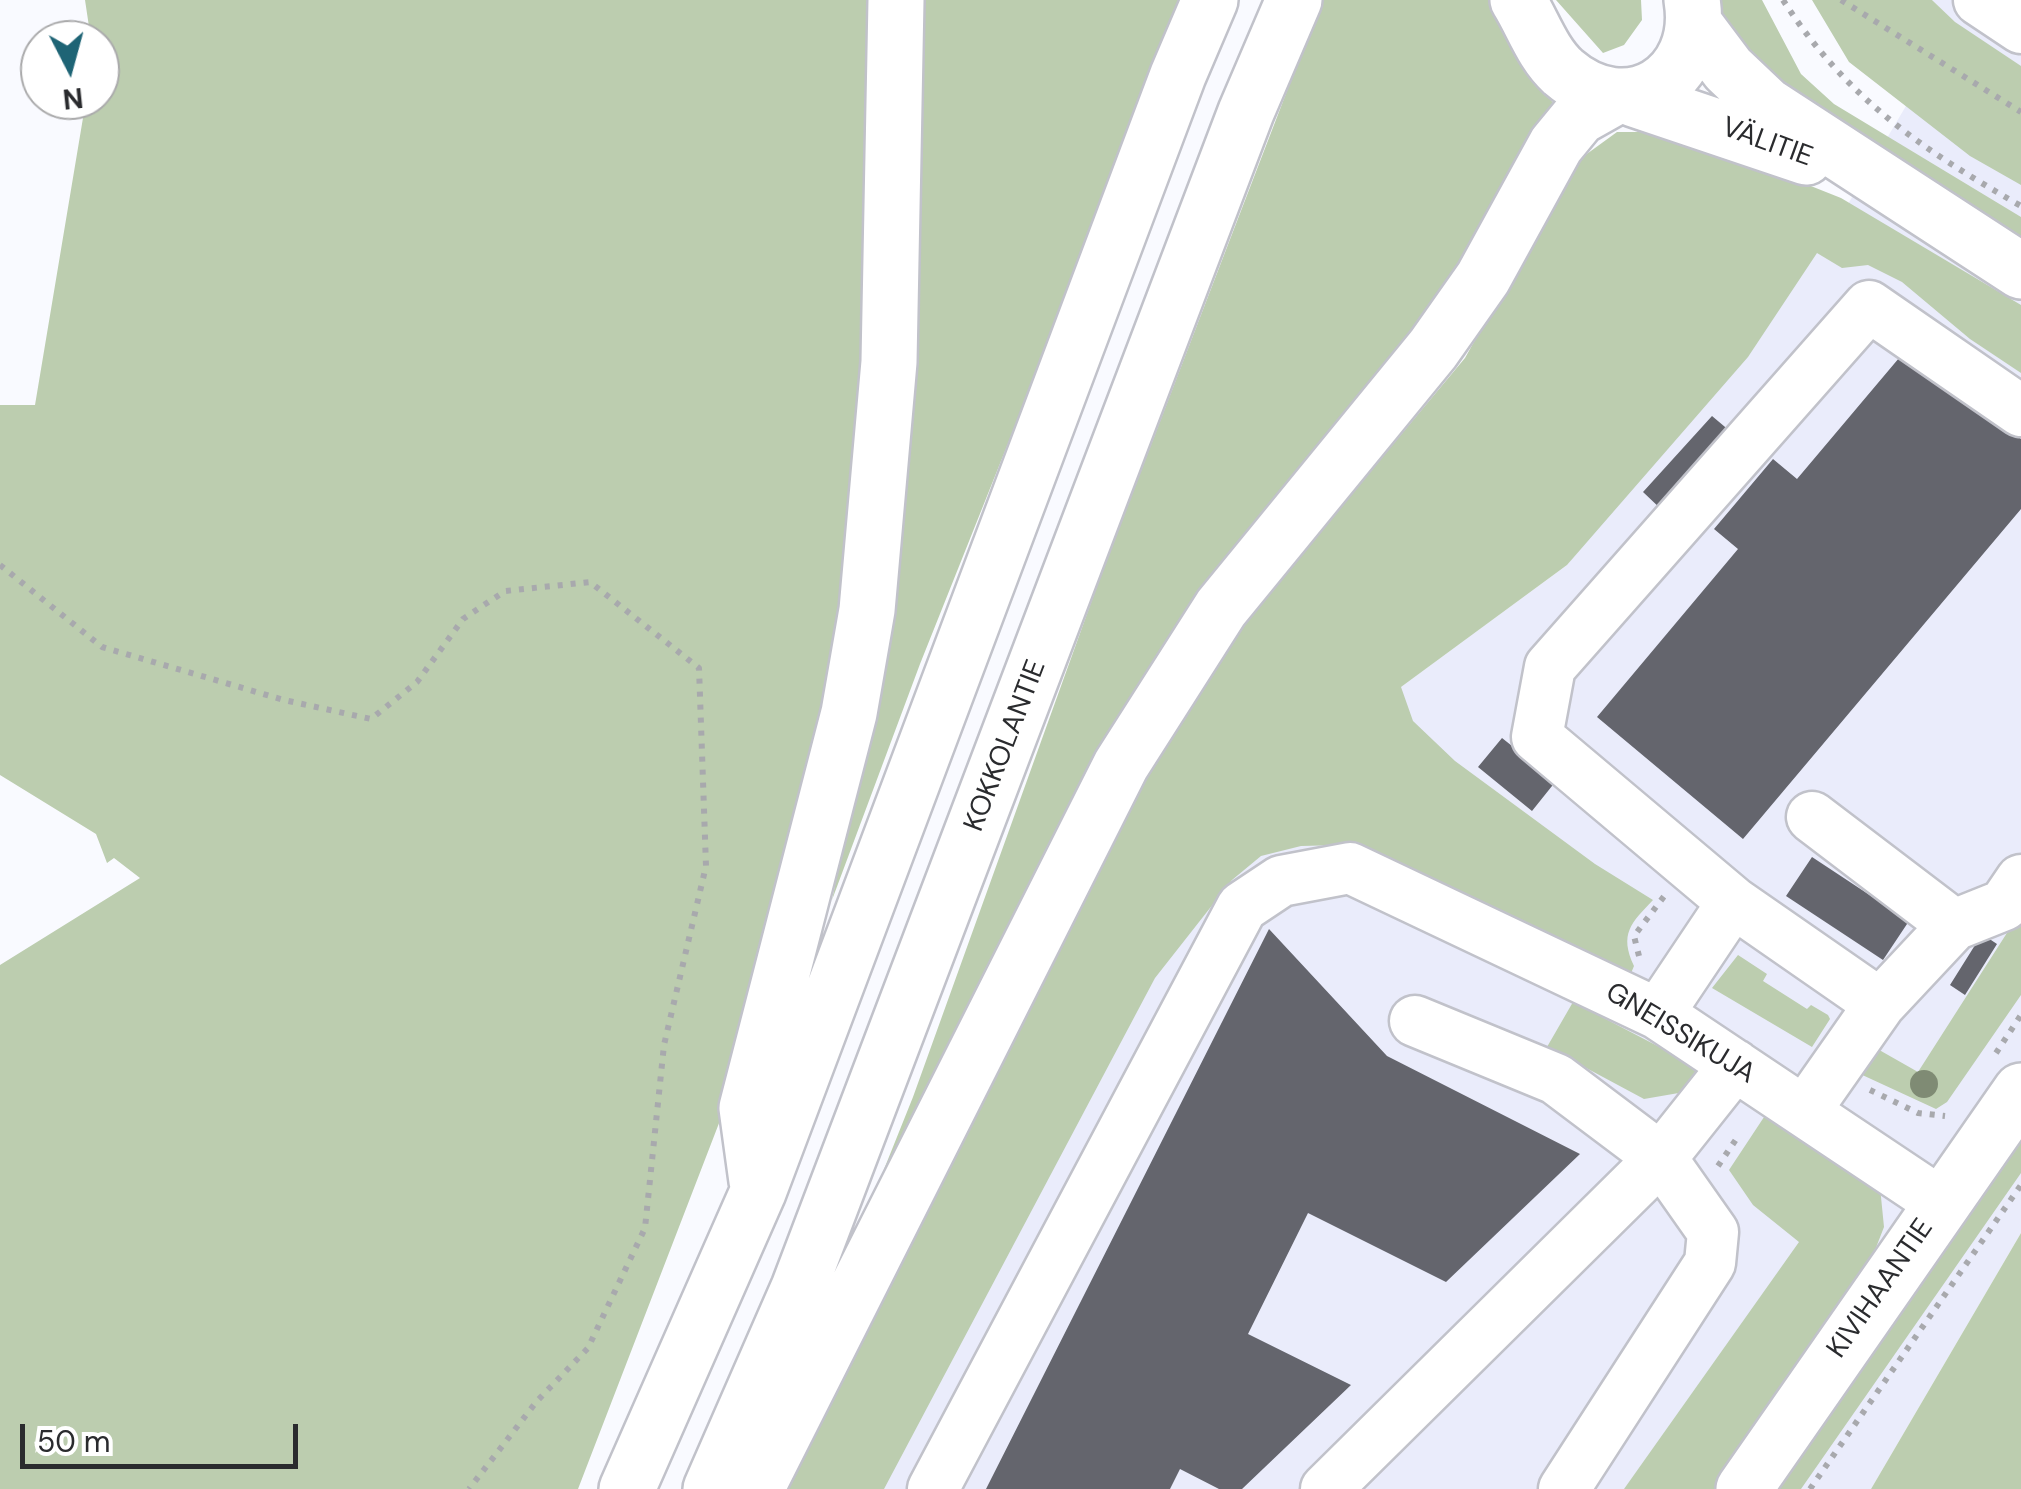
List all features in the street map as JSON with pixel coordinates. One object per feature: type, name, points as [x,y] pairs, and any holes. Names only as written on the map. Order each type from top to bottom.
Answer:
[{"type":"main road","points":[[758,1192],[748,1108],[849,713],[867,610],[889,362],[896,0]]},
{"type":"main road","points":[[628,1489],[758,1192],[1210,0]]},
{"type":"main road","name":"KOKKOLANTIE","points":[[710,1489],[799,1288],[1246,112],[1294,0]]},
{"type":"main road","name":"VÄLITIE","points":[[1518,0],[1539,41],[1562,71],[1598,96],[1622,98],[1744,133],[1898,191]]},
{"type":"main road","points":[[756,1489],[1121,765],[1164,692],[1221,608],[1433,349],[1483,278],[1556,145],[1579,118],[1671,74],[1688,49],[1694,12]]},
{"type":"main road","name":"VÄLITIE","points":[[1694,12],[1728,69],[1766,104],[2021,270]]},
{"type":"main road","name":"KIVIHAANTIE","points":[[1744,1489],[1941,1203],[2006,1076]]},
{"type":"street","points":[[1979,0],[2021,28]]},
{"type":"street","points":[[1880,1004],[1733,902],[1537,736],[1550,667],[1869,306],[2021,411]]},
{"type":"street","points":[[1812,817],[1954,925]]},
{"type":"street","name":"GNEISSIKUJA","points":[[933,1489],[1242,907],[1281,881],[1350,868],[1668,999],[1735,1065],[1818,1091],[1941,1203]]},
{"type":"street","points":[[1818,1091],[1880,1004],[1954,925],[2004,905],[2021,880]]},
{"type":"street","points":[[1668,999],[1733,902]]},
{"type":"street","points":[[1415,1020],[1556,1079],[1661,1158],[1713,1232],[1710,1263],[1564,1489]]},
{"type":"street","points":[[1326,1489],[1661,1158],[1735,1065]]},
{"type":"path","points":[[1784,0],[1815,50],[1866,104],[1941,160],[2021,206]]},
{"type":"path","points":[[1841,0],[2021,112]]},
{"type":"path","points":[[0,565],[102,647],[284,700],[371,719],[417,682],[462,620],[505,591],[590,582],[699,668],[706,866],[664,1045],[645,1228],[588,1348],[537,1401],[469,1489]]},
{"type":"path","points":[[1668,999],[1641,960],[1634,936],[1691,866]]},
{"type":"path","points":[[2006,1076],[2021,1014]]},
{"type":"path","points":[[1818,1091],[1940,1119],[1959,1109]]},
{"type":"path","points":[[1810,1489],[2021,1185]]},
{"type":"shaded area","points":[[1932,0],[2021,0],[2021,1233],[1871,1489],[837,1489],[1195,838],[1567,565],[1838,221],[1955,23]]},
{"type":"green space","points":[[85,0],[875,0],[867,396],[838,645],[721,1118],[578,1489],[0,1489],[0,965],[140,878],[114,858],[107,863],[96,834],[0,775],[0,405],[35,405],[83,120],[120,120],[120,20],[88,20]]},
{"type":"green space","points":[[921,0],[1185,0],[920,664],[832,900],[880,663]]},
{"type":"green space","points":[[1322,0],[1489,0],[1513,53],[1558,109],[1416,340],[1182,630],[832,1299],[913,1097],[1101,575]]},
{"type":"green space","points":[[1556,0],[1641,0],[1642,20],[1624,45],[1603,53]]},
{"type":"green space","points":[[1708,0],[1762,0],[1801,74],[1834,104],[2021,217],[2021,240],[1751,73]]},
{"type":"green space","points":[[1812,0],[1932,0],[1955,22],[2021,66],[2021,185],[1970,156],[1849,62]]},
{"type":"green space","points":[[1617,132],[1675,132],[1841,198],[2021,305],[2021,373],[1970,339],[1902,282],[1868,265],[1842,268],[1817,253],[1748,357],[1567,565],[1401,687],[1413,721],[1455,761],[1595,864],[1653,900],[1630,930],[1628,945],[1634,966],[1629,978],[1389,857],[1341,845],[1301,846],[1261,856],[1232,880],[1155,978],[884,1489],[785,1489],[939,1187],[1115,812],[1241,626],[1465,358],[1573,164]]},
{"type":"green space","points":[[2021,911],[2021,995],[1947,1102],[1936,1109],[1858,1073],[1874,1047],[1918,1072]]},
{"type":"green space","points":[[1738,955],[1767,974],[1763,981],[1807,1009],[1811,1005],[1828,1015],[1830,1019],[1812,1047],[1712,988]]},
{"type":"green space","points":[[1573,1002],[1696,1066],[1702,1078],[1696,1090],[1644,1099],[1547,1047]]},
{"type":"green space","points":[[1770,1108],[1880,1187],[1884,1227],[1870,1263],[1722,1489],[1624,1489],[1799,1242],[1753,1205],[1729,1170]]},
{"type":"green space","points":[[2021,1133],[2021,1173],[1801,1489],[1778,1489]]},
{"type":"green space","points":[[2021,1233],[2021,1489],[1871,1489]]},
{"type":"building","points":[[1910,345],[2021,439],[2021,509],[1743,839],[1597,717],[1738,549],[1714,529],[1773,459],[1797,479]]},
{"type":"building","points":[[1712,416],[1731,432],[1662,510],[1643,492]]},
{"type":"building","points":[[1502,738],[1556,781],[1532,811],[1478,767]]},
{"type":"building","points":[[1812,857],[1909,921],[1883,960],[1786,896]]},
{"type":"building","points":[[1269,929],[1387,1056],[1580,1154],[1446,1282],[1308,1213],[1248,1334],[1351,1385],[1242,1489],[1219,1489],[1180,1469],[1170,1489],[986,1489]]},
{"type":"building","points":[[1982,934],[1997,944],[1965,995],[1950,985]]}]
